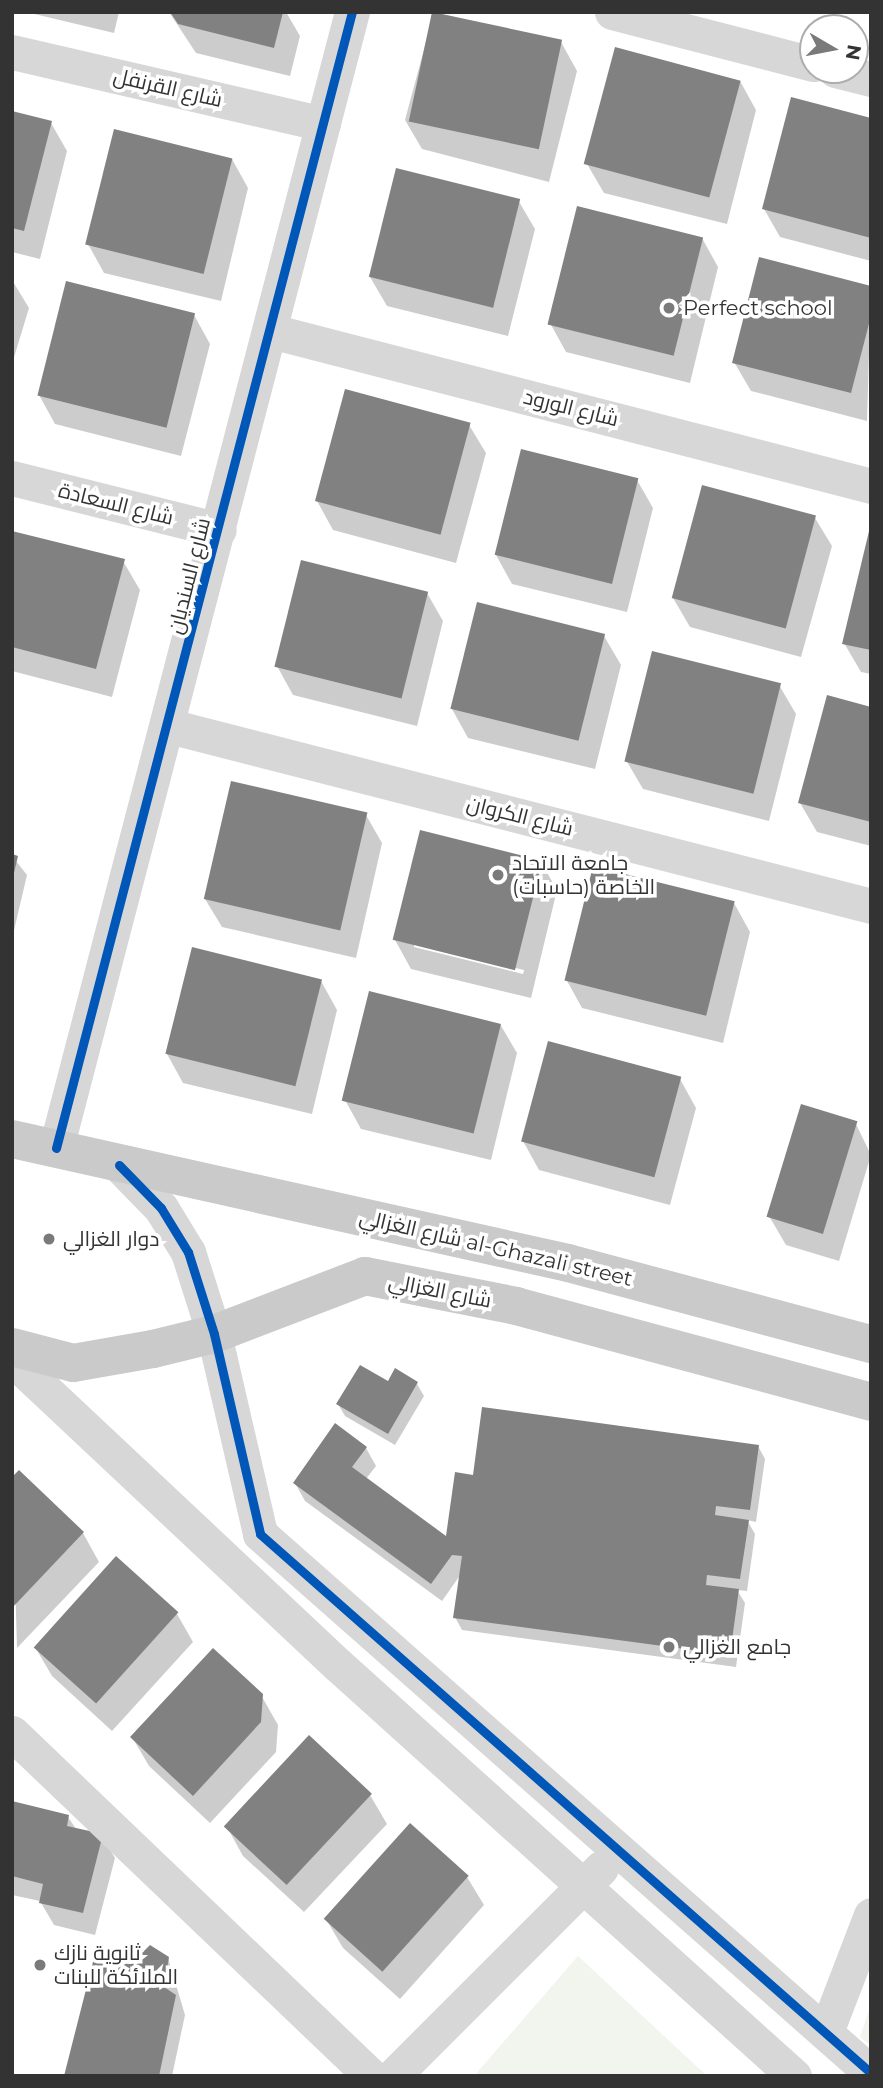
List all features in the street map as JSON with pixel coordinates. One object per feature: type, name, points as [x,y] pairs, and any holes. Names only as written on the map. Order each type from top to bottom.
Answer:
[{"type":"main road","points":[[12,1139],[119,1165]]},
{"type":"main road","name":"شارع الغزالي al-Ghazali street","points":[[119,1165],[568,1263],[871,1345]]},
{"type":"main road","name":"شارع الغزالي","points":[[12,1347],[73,1363],[214,1334],[365,1276],[516,1306],[871,1402]]},
{"type":"street","name":"شارع السنديان","points":[[56,1148],[169,726],[352,12]]},
{"type":"street","points":[[612,12],[799,60]]},
{"type":"street","name":"شارع القرنفل","points":[[12,52],[323,124]]},
{"type":"street","name":"شارع الورود","points":[[271,331],[871,486]]},
{"type":"street","name":"شارع السعادة","points":[[12,478],[219,530]]},
{"type":"street","name":"شارع الكروان","points":[[169,726],[871,906]]},
{"type":"street","points":[[119,1165],[161,1208],[188,1252],[214,1334],[260,1534],[616,1852],[871,2073]]},
{"type":"street","points":[[12,1359],[794,2076]]},
{"type":"street","points":[[12,1733],[371,2076]]},
{"type":"street","points":[[393,2076],[616,1852]]},
{"type":"street","points":[[826,2032],[871,1915]]},
{"type":"shaded area","points":[[578,1956],[707,2076],[474,2076]]},
{"type":"shaded area","points":[[871,2004],[871,2046],[860,2037]]},
{"type":"building","points":[[170,12],[283,12],[274,48],[178,24]]},
{"type":"building","points":[[432,12],[562,40],[539,149],[409,122]]},
{"type":"building","points":[[615,47],[741,81],[709,198],[584,164]]},
{"type":"building","points":[[791,97],[871,118],[871,238],[762,209]]},
{"type":"building","points":[[12,111],[52,121],[24,231],[12,228]]},
{"type":"building","points":[[114,129],[232,159],[204,274],[85,244]]},
{"type":"building","points":[[396,168],[520,199],[493,308],[369,277]]},
{"type":"building","points":[[577,206],[703,237],[674,356],[547,324]]},
{"type":"building","points":[[759,257],[871,286],[871,316],[851,393],[732,363]]},
{"type":"building","points":[[66,281],[195,313],[167,428],[37,395]]},
{"type":"building","points":[[345,389],[471,423],[441,535],[315,501]]},
{"type":"building","points":[[521,449],[638,478],[612,584],[495,555]]},
{"type":"building","points":[[702,485],[816,516],[786,629],[672,598]]},
{"type":"building","points":[[871,528],[871,650],[842,644]]},
{"type":"building","points":[[12,531],[125,559],[96,669],[12,647]]},
{"type":"building","points":[[301,560],[428,592],[401,698],[274,667]]},
{"type":"building","points":[[477,602],[605,634],[578,741],[450,709]]},
{"type":"building","points":[[652,651],[781,683],[753,794],[624,762]]},
{"type":"building","points":[[827,695],[871,707],[871,822],[798,803]]},
{"type":"building","points":[[231,781],[367,812],[340,930],[204,899]]},
{"type":"building","points":[[420,830],[542,860],[515,970],[393,940]]},
{"type":"building","points":[[12,854],[18,856],[13,877],[12,877]]},
{"type":"building","points":[[593,866],[735,901],[706,1016],[564,980]]},
{"type":"building","points":[[192,947],[322,979],[295,1086],[165,1054]]},
{"type":"building","points":[[369,991],[501,1024],[474,1134],[342,1101]]},
{"type":"building","points":[[548,1041],[681,1077],[654,1177],[521,1141]]},
{"type":"building","points":[[801,1104],[857,1121],[823,1234],[767,1217]]},
{"type":"building","points":[[360,1365],[388,1381],[395,1368],[418,1382],[388,1434],[336,1404]]},
{"type":"building","name":"جامع الغزالي","points":[[482,1407],[759,1445],[750,1510],[716,1506],[715,1515],[749,1520],[740,1579],[707,1575],[706,1585],[739,1589],[730,1655],[453,1618],[462,1556],[452,1555],[431,1584],[293,1483],[335,1423],[367,1447],[352,1467],[446,1536],[455,1472],[473,1475]]},
{"type":"building","points":[[19,1470],[84,1532],[12,1608],[12,1477]]},
{"type":"building","points":[[116,1556],[178,1612],[96,1704],[34,1647]]},
{"type":"building","points":[[213,1648],[263,1694],[261,1722],[193,1796],[130,1737]]},
{"type":"building","points":[[309,1735],[372,1794],[287,1885],[224,1826]]},
{"type":"building","points":[[12,1801],[69,1815],[67,1826],[103,1834],[83,1913],[39,1903],[43,1884],[12,1876]]},
{"type":"building","points":[[410,1823],[469,1876],[382,1972],[324,1919]]},
{"type":"building","points":[[150,1945],[169,1957],[164,1987],[176,1995],[159,2076],[64,2076],[94,1958],[131,1964]]},
{"type":"cycle path","points":[[56,1148],[352,12]]},
{"type":"cycle path","points":[[119,1165],[161,1208],[188,1252],[214,1334],[260,1534],[871,2073]]},
{"type":"place","name":"Perfect school","points":[[669,308]]},
{"type":"place","name":"جامعة الاتحاد الخاصة (حاسبات)","points":[[498,875]]},
{"type":"place","name":"دوار الغزالي","points":[[49,1239]]},
{"type":"place","name":"جامع الغزالي","points":[[669,1647]]},
{"type":"place","name":"ثانوية نازك الملائكة للبنات","points":[[40,1965]]}]
